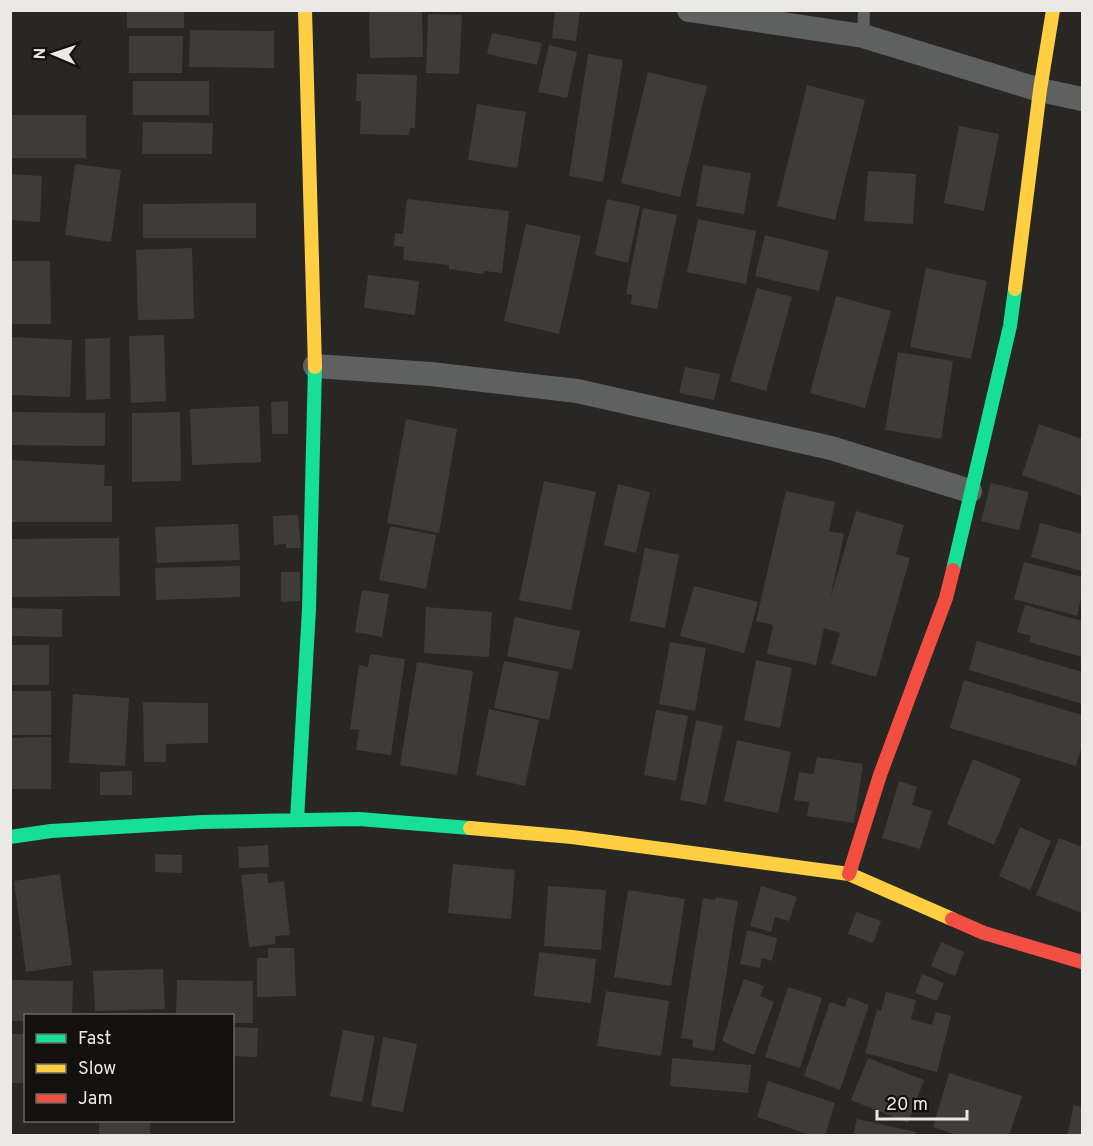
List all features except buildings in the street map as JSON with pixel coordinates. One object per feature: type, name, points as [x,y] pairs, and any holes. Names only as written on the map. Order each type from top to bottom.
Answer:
[{"type":"street","points":[[297,820],[309,609],[315,366],[305,10]]},
{"type":"street","points":[[689,10],[863,36],[1040,90],[1083,99]]},
{"type":"street","points":[[849,874],[880,775],[946,598],[1010,326],[1040,90],[1053,10]]},
{"type":"street","points":[[315,366],[431,374],[578,391],[831,448],[970,491]]},
{"type":"street","points":[[10,837],[51,831],[202,822],[359,819],[572,837],[849,874],[984,933],[1083,962]]},
{"type":"lane","points":[[863,36],[864,10]]},
{"type":"traffic: fast","points":[[953,570],[1010,326],[1015,289]]},
{"type":"traffic: fast","points":[[297,820],[309,609],[315,367]]},
{"type":"traffic: fast","points":[[10,837],[51,831],[202,822],[359,819],[470,828]]},
{"type":"traffic: slow","points":[[305,10],[315,367]]},
{"type":"traffic: slow","points":[[1015,289],[1040,90],[1053,10]]},
{"type":"traffic: slow","points":[[470,828],[572,837],[849,874],[952,919]]},
{"type":"traffic: jam","points":[[849,874],[880,775],[946,598],[953,570]]},
{"type":"traffic: jam","points":[[952,919],[984,933],[1082,962]]}]
